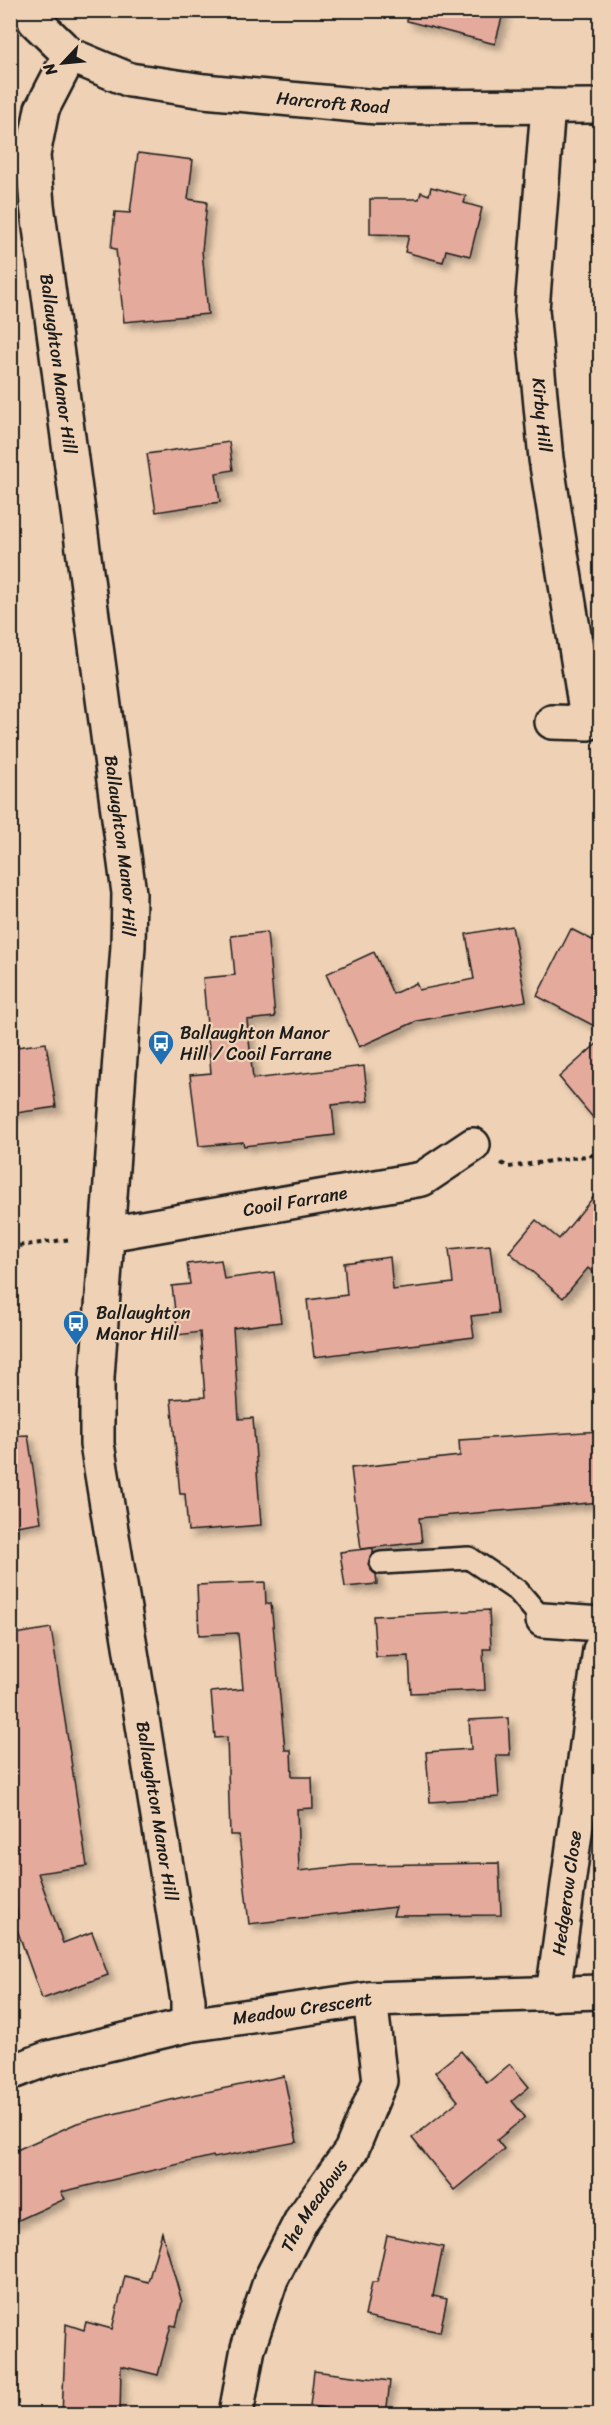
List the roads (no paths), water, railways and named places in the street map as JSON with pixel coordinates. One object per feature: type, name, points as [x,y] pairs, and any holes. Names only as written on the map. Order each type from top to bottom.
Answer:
[{"type":"street","points":[[30,10],[35,21],[70,55]]},
{"type":"street","name":"Harcroft Road","points":[[70,55],[130,80],[204,91],[377,107],[600,106]]},
{"type":"street","name":"Ballaughton Manor Hill","points":[[70,55],[42,109],[33,155],[37,205],[129,893],[128,946],[97,1377],[97,1444],[188,2000],[188,2025]]},
{"type":"street","name":"Kirby Hill","points":[[548,106],[532,310],[546,459],[594,723],[552,722]]},
{"type":"street","name":"Cooil Farrane","points":[[108,1233],[422,1179],[473,1145]]},
{"type":"street","points":[[543,1620],[600,1624]]},
{"type":"street","name":"Hedgerow Close","points":[[553,1994],[600,1650]]},
{"type":"street","name":"Meadow Crescent","points":[[10,2073],[49,2058],[188,2025],[370,1999],[600,1992]]},
{"type":"street","name":"The Meadows","points":[[236,2415],[248,2348],[271,2279],[302,2219],[351,2151],[380,2081],[370,1999]]},
{"type":"lane","points":[[381,1563],[469,1558],[518,1591],[543,1620]]},
{"type":"place","name":"Ballaughton Manor Hill / Cooil Farrane","points":[[161,1066]]},
{"type":"place","name":"Ballaughton Manor Hill","points":[[76,1346]]}]
